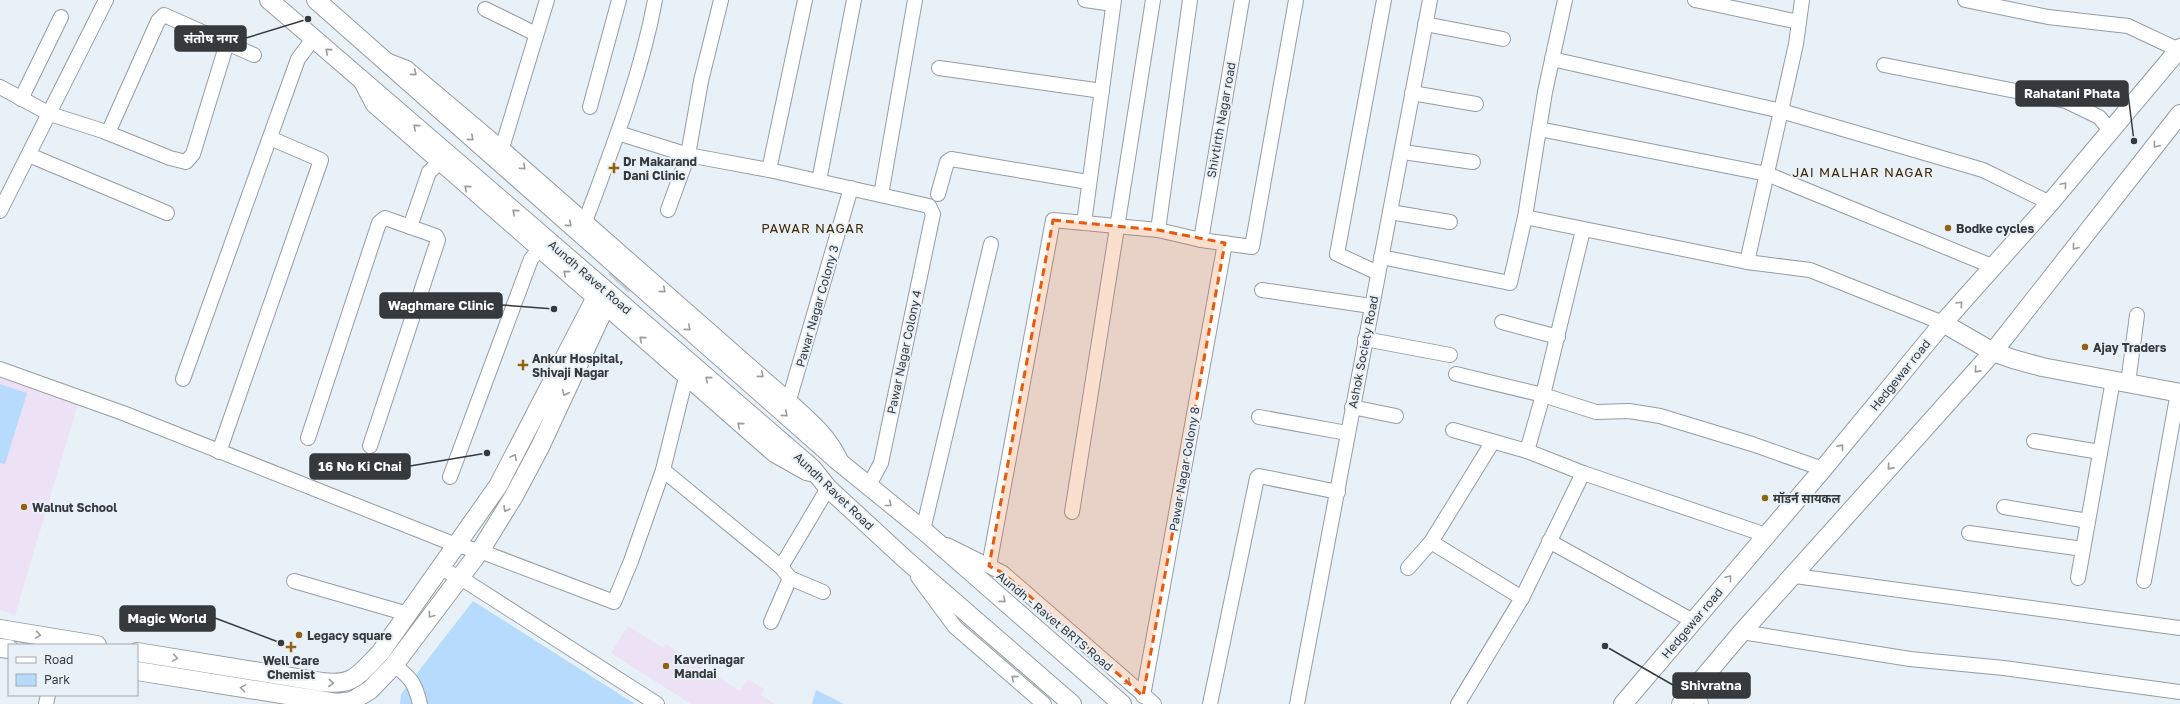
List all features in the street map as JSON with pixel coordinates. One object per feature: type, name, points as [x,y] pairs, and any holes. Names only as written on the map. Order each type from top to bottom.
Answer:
[{"type":"main road","name":"Aundh Ravet Road","points":[[269,0],[823,482],[906,560],[1072,704]]},
{"type":"main road","name":"Aundh Ravet Road","points":[[316,0],[868,487],[926,533],[981,571],[1122,704]]},
{"type":"main road","name":"Hedgewar road","points":[[1623,704],[1822,469],[1943,323],[2050,203],[2179,49]]},
{"type":"main road","points":[[1681,704],[1742,632],[1795,576],[1993,352],[2180,114]]},
{"type":"main road","points":[[138,652],[322,682],[346,683],[358,676],[380,653],[498,486],[602,301]]},
{"type":"main road","points":[[1943,323],[1993,352],[2042,367],[2179,393]]},
{"type":"main road","points":[[138,671],[319,702],[337,703],[352,701],[370,690],[394,665],[460,578],[480,551],[514,496],[540,447],[583,336]]},
{"type":"main road","points":[[0,629],[91,644]]},
{"type":"main road","points":[[273,693],[277,675]]},
{"type":"street","points":[[0,211],[106,0]]},
{"type":"street","points":[[502,148],[547,0]]},
{"type":"street","points":[[590,107],[619,0]]},
{"type":"street","points":[[585,222],[618,133],[638,70],[655,0]]},
{"type":"street","points":[[668,210],[688,155],[701,81],[721,0]]},
{"type":"street","points":[[769,170],[805,0]]},
{"type":"street","points":[[819,181],[854,0]]},
{"type":"street","points":[[618,133],[688,155],[769,170],[881,195],[915,0]]},
{"type":"street","points":[[1084,223],[1088,182],[1114,2],[1085,0]]},
{"type":"street","points":[[1072,512],[1153,0]]},
{"type":"street","points":[[1158,230],[1190,0]]},
{"type":"street","name":"Shivtirth Nagar road","points":[[1201,240],[1242,0]]},
{"type":"street","points":[[981,571],[1052,220],[1158,230],[1201,240],[1252,247],[1296,0]]},
{"type":"street","points":[[1378,272],[1337,254],[1384,0]]},
{"type":"street","name":"Ashok Society Road","points":[[1297,704],[1338,492],[1347,433],[1365,339],[1403,152],[1412,93],[1430,0]]},
{"type":"street","points":[[1381,257],[1510,283],[1525,217],[1552,59],[1565,0]]},
{"type":"street","points":[[1695,0],[1799,22]]},
{"type":"street","points":[[1747,262],[1796,44],[1802,0]]},
{"type":"street","points":[[1965,0],[2048,17],[2128,26],[2179,49]]},
{"type":"street","points":[[486,9],[536,34]]},
{"type":"street","points":[[108,133],[161,17],[164,15],[254,55]]},
{"type":"street","points":[[22,99],[61,17]]},
{"type":"street","points":[[1425,24],[1503,39]]},
{"type":"street","points":[[183,379],[298,59],[314,39]]},
{"type":"street","points":[[0,87],[50,114],[108,133],[175,160],[186,162],[193,154],[226,43]]},
{"type":"street","points":[[379,57],[407,68],[502,148],[585,222],[631,269],[789,400],[825,433],[836,448],[844,466]]},
{"type":"street","points":[[1552,59],[1781,111],[1983,170],[2050,203]]},
{"type":"street","points":[[1884,65],[2066,101],[2099,117],[2110,130]]},
{"type":"street","points":[[939,68],[1102,91]]},
{"type":"street","points":[[358,76],[373,105],[439,163],[539,250],[602,301],[686,378],[774,455],[823,482],[781,567]]},
{"type":"street","points":[[1412,93],[1476,104]]},
{"type":"street","points":[[1540,129],[1767,174],[1994,266]]},
{"type":"street","points":[[219,452],[320,160],[270,138]]},
{"type":"street","points":[[1403,152],[1473,162]]},
{"type":"street","points":[[29,155],[167,213]]},
{"type":"street","points":[[938,194],[947,162],[951,159],[1088,182]]},
{"type":"street","points":[[410,227],[429,172],[439,163]]},
{"type":"street","name":"Pawar Nagar Colony 3","points":[[789,400],[851,188]]},
{"type":"street","name":"Pawar Nagar Colony 4","points":[[868,487],[881,464],[933,214],[929,206],[881,195]]},
{"type":"street","points":[[1390,212],[1450,222]]},
{"type":"street","points":[[1525,217],[1583,230],[1747,262],[1810,270],[1943,323]]},
{"type":"street","points":[[308,438],[379,223],[385,218],[436,236],[438,240],[370,446]]},
{"type":"street","points":[[1527,451],[1558,337],[1583,230]]},
{"type":"street","name":"Pawar Nagar Colony 8","points":[[1149,700],[1225,243]]},
{"type":"street","points":[[926,533],[991,244]]},
{"type":"street","points":[[450,477],[531,259],[539,250]]},
{"type":"street","points":[[1262,290],[1372,306]]},
{"type":"street","points":[[2078,578],[2100,452],[2121,381],[2137,315]]},
{"type":"street","points":[[1502,322],[1558,337]]},
{"type":"street","points":[[1365,339],[1450,355]]},
{"type":"street","points":[[0,369],[123,413],[456,545],[480,551],[614,602],[631,561],[663,470],[686,378]]},
{"type":"street","points":[[1456,374],[1543,395],[1596,412],[1629,411],[1660,416],[1752,444],[1822,469]]},
{"type":"street","points":[[2144,581],[2179,393]]},
{"type":"street","points":[[1352,407],[1396,416]]},
{"type":"street","points":[[1259,417],[1347,433]]},
{"type":"street","points":[[1453,430],[1492,443],[1527,451],[1583,473],[1766,535]]},
{"type":"street","points":[[2034,441],[2100,452]]},
{"type":"street","points":[[1408,568],[1431,542],[1492,443]]},
{"type":"street","points":[[663,470],[781,567],[790,578],[823,592]]},
{"type":"street","points":[[1458,704],[1522,598],[1583,473]]},
{"type":"street","points":[[1210,704],[1257,478],[1259,476],[1338,492]]},
{"type":"street","points":[[2004,507],[2088,521]]},
{"type":"street","points":[[1969,533],[2083,549]]},
{"type":"street","points":[[1549,541],[1693,622]]},
{"type":"street","points":[[1431,542],[1522,598]]},
{"type":"street","points":[[906,560],[955,627],[1044,704]]},
{"type":"street","points":[[440,568],[460,578],[657,704]]},
{"type":"street","name":"Aundh - Ravet BRTS Road","points":[[981,571],[1003,573],[1149,700]]},
{"type":"street","points":[[1795,576],[2180,628]]},
{"type":"street","points":[[771,622],[790,578]]},
{"type":"street","points":[[294,582],[408,614]]},
{"type":"street","points":[[1742,632],[1910,659],[2004,668],[2180,692]]},
{"type":"street","points":[[394,665],[410,678],[415,685],[420,704]]},
{"type":"street","points":[[1696,687],[1701,704]]},
{"type":"highlighted area","points":[[1053,220],[1158,230],[1225,243],[1143,696],[1003,573],[989,566]]},
{"type":"shaded area","name":"Walnut School","points":[[0,377],[78,404],[15,615],[0,610]]},
{"type":"shaded area","name":"Kaverinagar Mandai","points":[[628,626],[663,648],[666,644],[740,691],[748,679],[764,689],[761,695],[775,704],[691,704],[611,653]]},
{"type":"green space","points":[[0,384],[27,393],[5,464],[0,463]]},
{"type":"green space","points":[[473,601],[635,704],[400,704],[401,694]]},
{"type":"green space","points":[[816,690],[844,704],[812,704]]},
{"type":"tunnel","points":[[599,294],[622,269]]},
{"type":"tunnel","points":[[609,303],[632,278]]},
{"type":"place","name":"संतोष नगर","points":[[308,19]]},
{"type":"place","name":"Rahatani Phata","points":[[2134,141]]},
{"type":"place","name":"Dr Makarand Dani Clinic","points":[[614,168]]},
{"type":"place","name":"Bodke cycles","points":[[1948,228]]},
{"type":"place","name":"Waghmare Clinic","points":[[554,309]]},
{"type":"place","name":"Ajay Traders","points":[[2085,347]]},
{"type":"place","name":"Ankur Hospital, Shivaji Nagar","points":[[523,365]]},
{"type":"place","name":"16 No Ki Chai","points":[[487,453]]},
{"type":"place","name":"मॉडर्न सायकल","points":[[1765,498]]},
{"type":"place","name":"Walnut School","points":[[24,507]]},
{"type":"place","name":"Legacy square","points":[[299,635]]},
{"type":"place","name":"Magic World","points":[[281,643]]},
{"type":"place","name":"Shivratna","points":[[1605,646]]},
{"type":"place","name":"Well Care Chemist","points":[[291,647]]},
{"type":"place","name":"Kaverinagar Mandai","points":[[666,666]]},
{"type":"district","name":"JAI MALHAR NAGAR","points":[[1863,172]]},
{"type":"district","name":"PAWAR NAGAR","points":[[813,228]]}]
